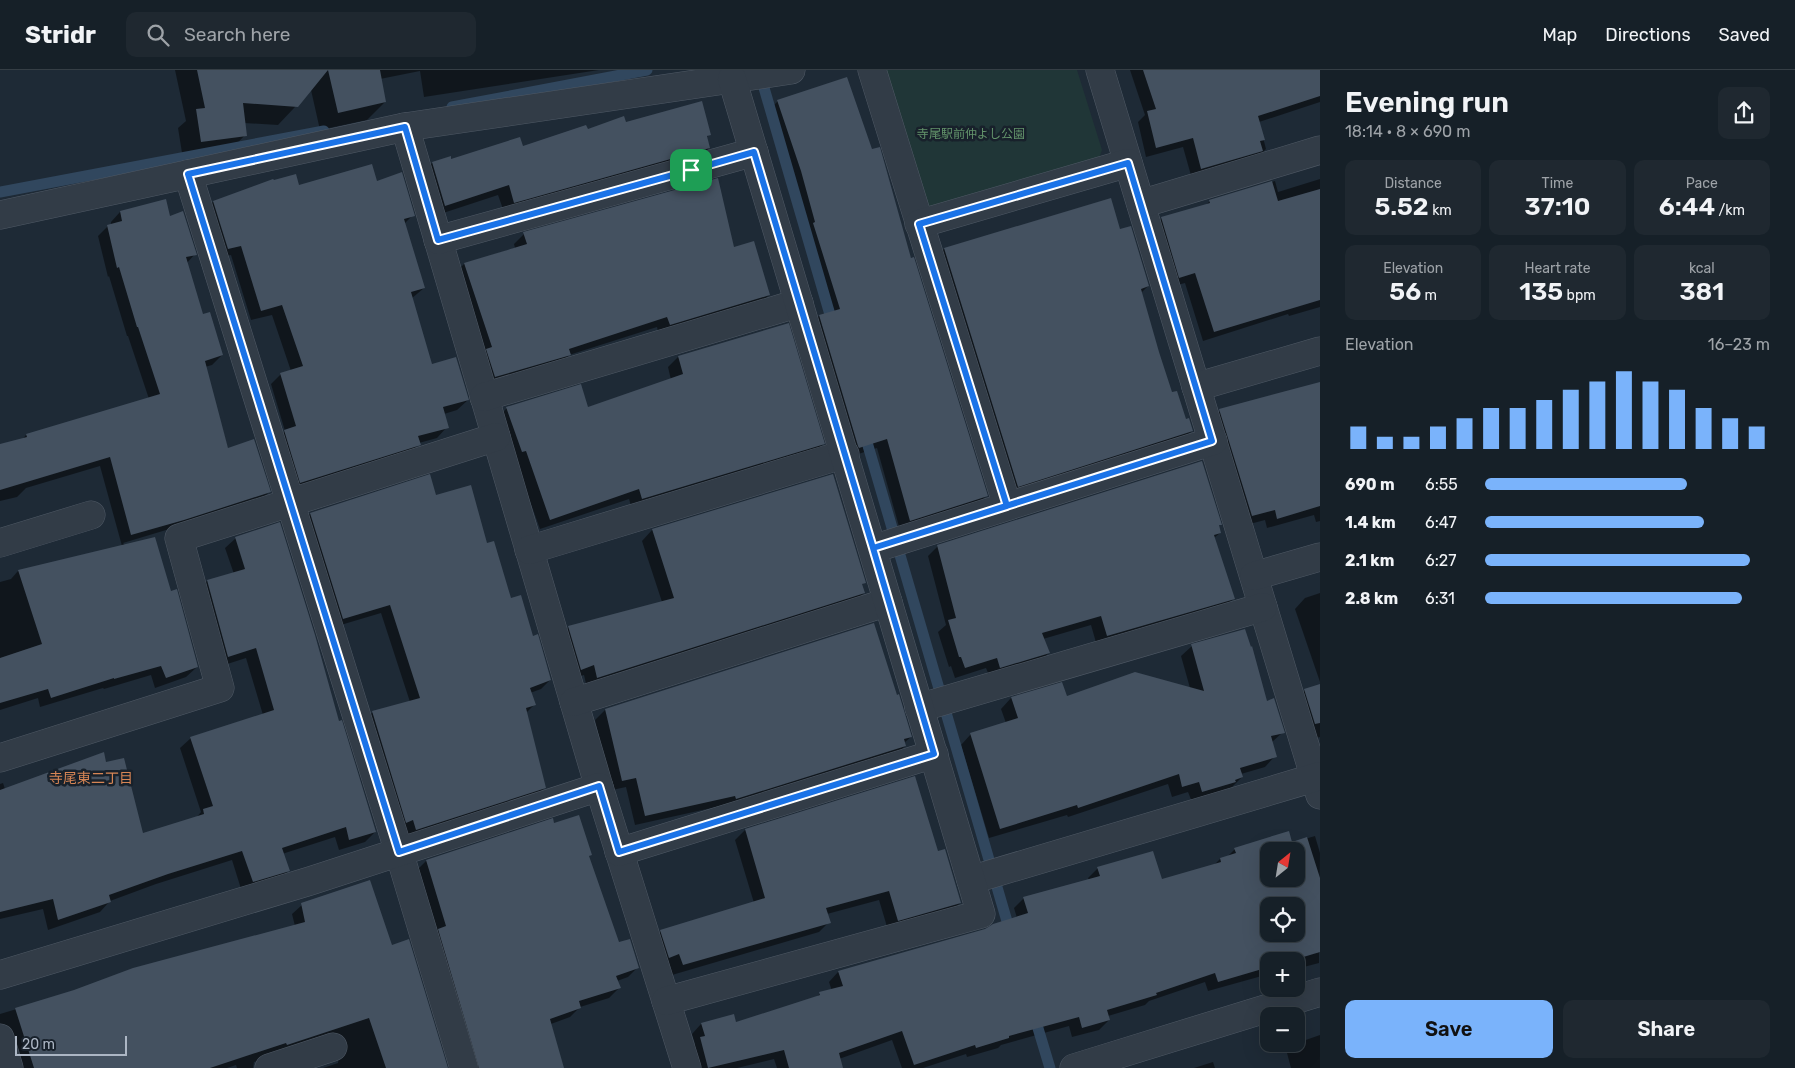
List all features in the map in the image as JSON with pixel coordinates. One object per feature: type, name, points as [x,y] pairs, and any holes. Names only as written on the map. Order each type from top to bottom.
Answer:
[{"type":"street","points":[[0,215],[405,127],[791,70]]},
{"type":"street","points":[[872,70],[1007,506]]},
{"type":"street","points":[[971,880],[1318,783],[1100,70]]},
{"type":"street","points":[[666,1001],[981,914],[732,79]]},
{"type":"street","points":[[405,127],[599,786],[687,1068]]},
{"type":"street","points":[[1141,204],[1320,150]]},
{"type":"street","points":[[438,240],[754,152]]},
{"type":"street","points":[[919,224],[1128,163]]},
{"type":"street","points":[[188,174],[399,852],[464,1068]]},
{"type":"street","points":[[484,397],[799,303]]},
{"type":"street","points":[[1196,387],[1320,351]]},
{"type":"street","points":[[0,758],[220,688],[179,538],[496,437]]},
{"type":"street","points":[[873,548],[1212,441]]},
{"type":"street","points":[[529,550],[845,454]]},
{"type":"street","points":[[0,543],[91,515]]},
{"type":"street","points":[[1254,576],[1320,557]]},
{"type":"street","points":[[574,702],[888,602]]},
{"type":"street","points":[[919,708],[1263,607]]},
{"type":"street","points":[[619,852],[934,754]]},
{"type":"street","points":[[0,975],[310,881],[599,786]]},
{"type":"street","points":[[1074,1068],[1320,992]]},
{"type":"street","points":[[269,1068],[333,1047]]},
{"type":"green space","name":"寺尾駅前仲よし公園","points":[[880,70],[1077,70],[1102,150],[1097,164],[938,211],[927,206]]},
{"type":"building","points":[[197,70],[328,70],[298,107],[243,103],[247,136],[201,142],[196,109],[205,108]]},
{"type":"building","points":[[328,70],[380,70],[386,102],[338,113]]},
{"type":"building","points":[[1143,70],[1320,70],[1320,96],[1258,116],[1265,140],[1260,141],[1263,151],[1201,169],[1193,138],[1156,148],[1147,111],[1156,109]]},
{"type":"building","points":[[847,77],[872,149],[880,147],[911,258],[914,257],[988,496],[910,521],[887,439],[859,448],[858,446],[819,315],[840,309],[813,223],[815,222],[801,171],[777,100]]},
{"type":"building","points":[[702,101],[711,135],[707,136],[710,148],[514,203],[509,185],[445,206],[432,162],[451,156],[451,159],[520,137],[523,146],[586,125],[588,129],[624,116],[626,122]]},
{"type":"building","points":[[372,164],[377,181],[402,172],[415,216],[404,219],[425,288],[411,292],[432,364],[456,357],[469,400],[443,407],[449,428],[418,436],[421,445],[300,483],[284,430],[296,426],[280,373],[303,366],[282,305],[261,311],[241,246],[228,249],[213,201],[273,179],[296,174],[299,185]]},
{"type":"building","points":[[718,178],[734,247],[754,241],[770,295],[670,325],[667,317],[569,349],[571,355],[495,377],[486,349],[492,347],[464,263],[527,244],[523,232]]},
{"type":"building","points":[[1272,181],[1278,201],[1320,189],[1320,300],[1214,332],[1195,273],[1179,278],[1161,217],[1210,203],[1209,200]]},
{"type":"building","points":[[1111,198],[1120,229],[1131,226],[1149,286],[1141,289],[1159,352],[1172,392],[1177,391],[1186,419],[1189,418],[1193,431],[1018,487],[944,248]]},
{"type":"building","points":[[166,199],[170,216],[183,211],[197,255],[186,257],[203,314],[210,312],[223,355],[205,361],[228,448],[254,439],[271,492],[131,535],[110,457],[0,490],[0,444],[27,437],[26,434],[160,394],[119,267],[117,268],[107,225],[122,221],[120,211]]},
{"type":"building","points":[[789,323],[825,444],[642,499],[639,489],[550,520],[526,451],[522,452],[506,407],[581,384],[588,407],[683,374],[678,356]]},
{"type":"building","points":[[1320,382],[1320,506],[1277,519],[1275,510],[1252,516],[1219,409]]},
{"type":"building","points":[[1202,461],[1222,525],[1219,525],[1221,533],[1214,535],[1235,599],[1107,636],[1101,616],[1042,633],[1050,653],[1000,668],[997,658],[965,668],[961,657],[959,657],[948,620],[956,618],[937,545]]},
{"type":"building","points":[[430,474],[436,495],[471,485],[487,543],[494,541],[511,598],[521,595],[533,636],[538,634],[551,680],[530,688],[536,705],[526,708],[546,788],[416,830],[413,820],[406,823],[372,711],[420,698],[390,605],[343,619],[310,513]]},
{"type":"building","points":[[833,474],[866,583],[862,584],[865,593],[597,678],[594,665],[581,670],[568,626],[674,598],[652,529]]},
{"type":"building","points":[[280,522],[339,721],[342,720],[376,832],[349,840],[346,827],[282,848],[290,871],[253,882],[242,851],[109,895],[111,902],[58,920],[53,899],[0,912],[0,790],[104,752],[106,762],[124,758],[143,833],[204,814],[203,809],[213,806],[190,737],[274,710],[256,648],[228,657],[207,580],[245,569],[235,537]]},
{"type":"building","points":[[155,537],[171,591],[177,589],[198,667],[166,678],[161,666],[114,678],[51,698],[48,689],[0,703],[0,658],[42,644],[18,570]]},
{"type":"building","points":[[874,623],[912,737],[904,739],[906,746],[736,799],[735,796],[645,816],[636,778],[622,781],[605,709]]},
{"type":"building","points":[[1245,629],[1252,646],[1267,701],[1274,698],[1285,733],[1271,736],[1277,757],[1240,768],[1243,777],[1235,780],[1236,782],[1202,792],[1199,782],[1182,787],[1179,774],[1078,808],[1077,805],[1000,829],[970,733],[1018,718],[1011,697],[1062,682],[1067,696],[1135,672],[1204,691],[1191,644]]},
{"type":"building","points":[[1320,684],[1320,723],[1315,724],[1304,689]]},
{"type":"building","points":[[915,776],[938,851],[945,849],[961,903],[898,921],[889,891],[826,908],[831,923],[683,965],[679,954],[669,958],[660,930],[765,898],[745,829]]},
{"type":"building","points":[[579,815],[592,855],[589,856],[619,942],[630,939],[639,968],[616,976],[621,988],[579,1001],[581,1008],[550,1019],[564,1068],[479,1068],[438,929],[446,926],[426,860],[553,818],[554,823]]},
{"type":"building","points":[[1289,831],[1292,842],[1307,837],[1320,878],[1320,952],[1305,956],[1305,952],[1260,952],[1260,970],[1218,982],[1215,973],[1156,993],[1157,995],[1107,1010],[1110,1020],[1082,1028],[1079,1017],[1009,1036],[1009,1038],[976,1048],[975,1045],[914,1065],[902,1031],[839,1053],[843,1068],[789,1068],[784,1050],[708,1068],[700,1037],[705,1036],[701,1023],[734,1014],[736,1022],[820,995],[819,992],[843,986],[838,971],[985,929],[993,924],[1028,913],[1023,897],[1100,876],[1097,867],[1153,851],[1162,879],[1221,862],[1220,858],[1236,853],[1234,848]]},
{"type":"building","points":[[370,880],[392,945],[409,939],[448,1068],[386,1068],[369,1018],[210,1068],[34,1068],[15,1008],[74,990],[133,968],[305,922],[301,903]]},
{"type":"waterway","points":[[452,107],[647,70]]},
{"type":"waterway","points":[[760,74],[833,325]]},
{"type":"waterway","points":[[0,192],[324,131]]},
{"type":"waterway","points":[[864,432],[1011,935]]},
{"type":"waterway","points":[[1034,1015],[1050,1068]]},
{"type":"district","name":"寺尾東二丁目","points":[[91,778]]},
{"type":"route","points":[[691,170],[438,240],[405,127],[188,174],[399,852],[599,786],[619,852],[934,754],[873,548],[1007,506],[1212,441],[1128,163],[919,224],[1007,506],[940,527],[873,548],[754,152],[691,170]]}]
